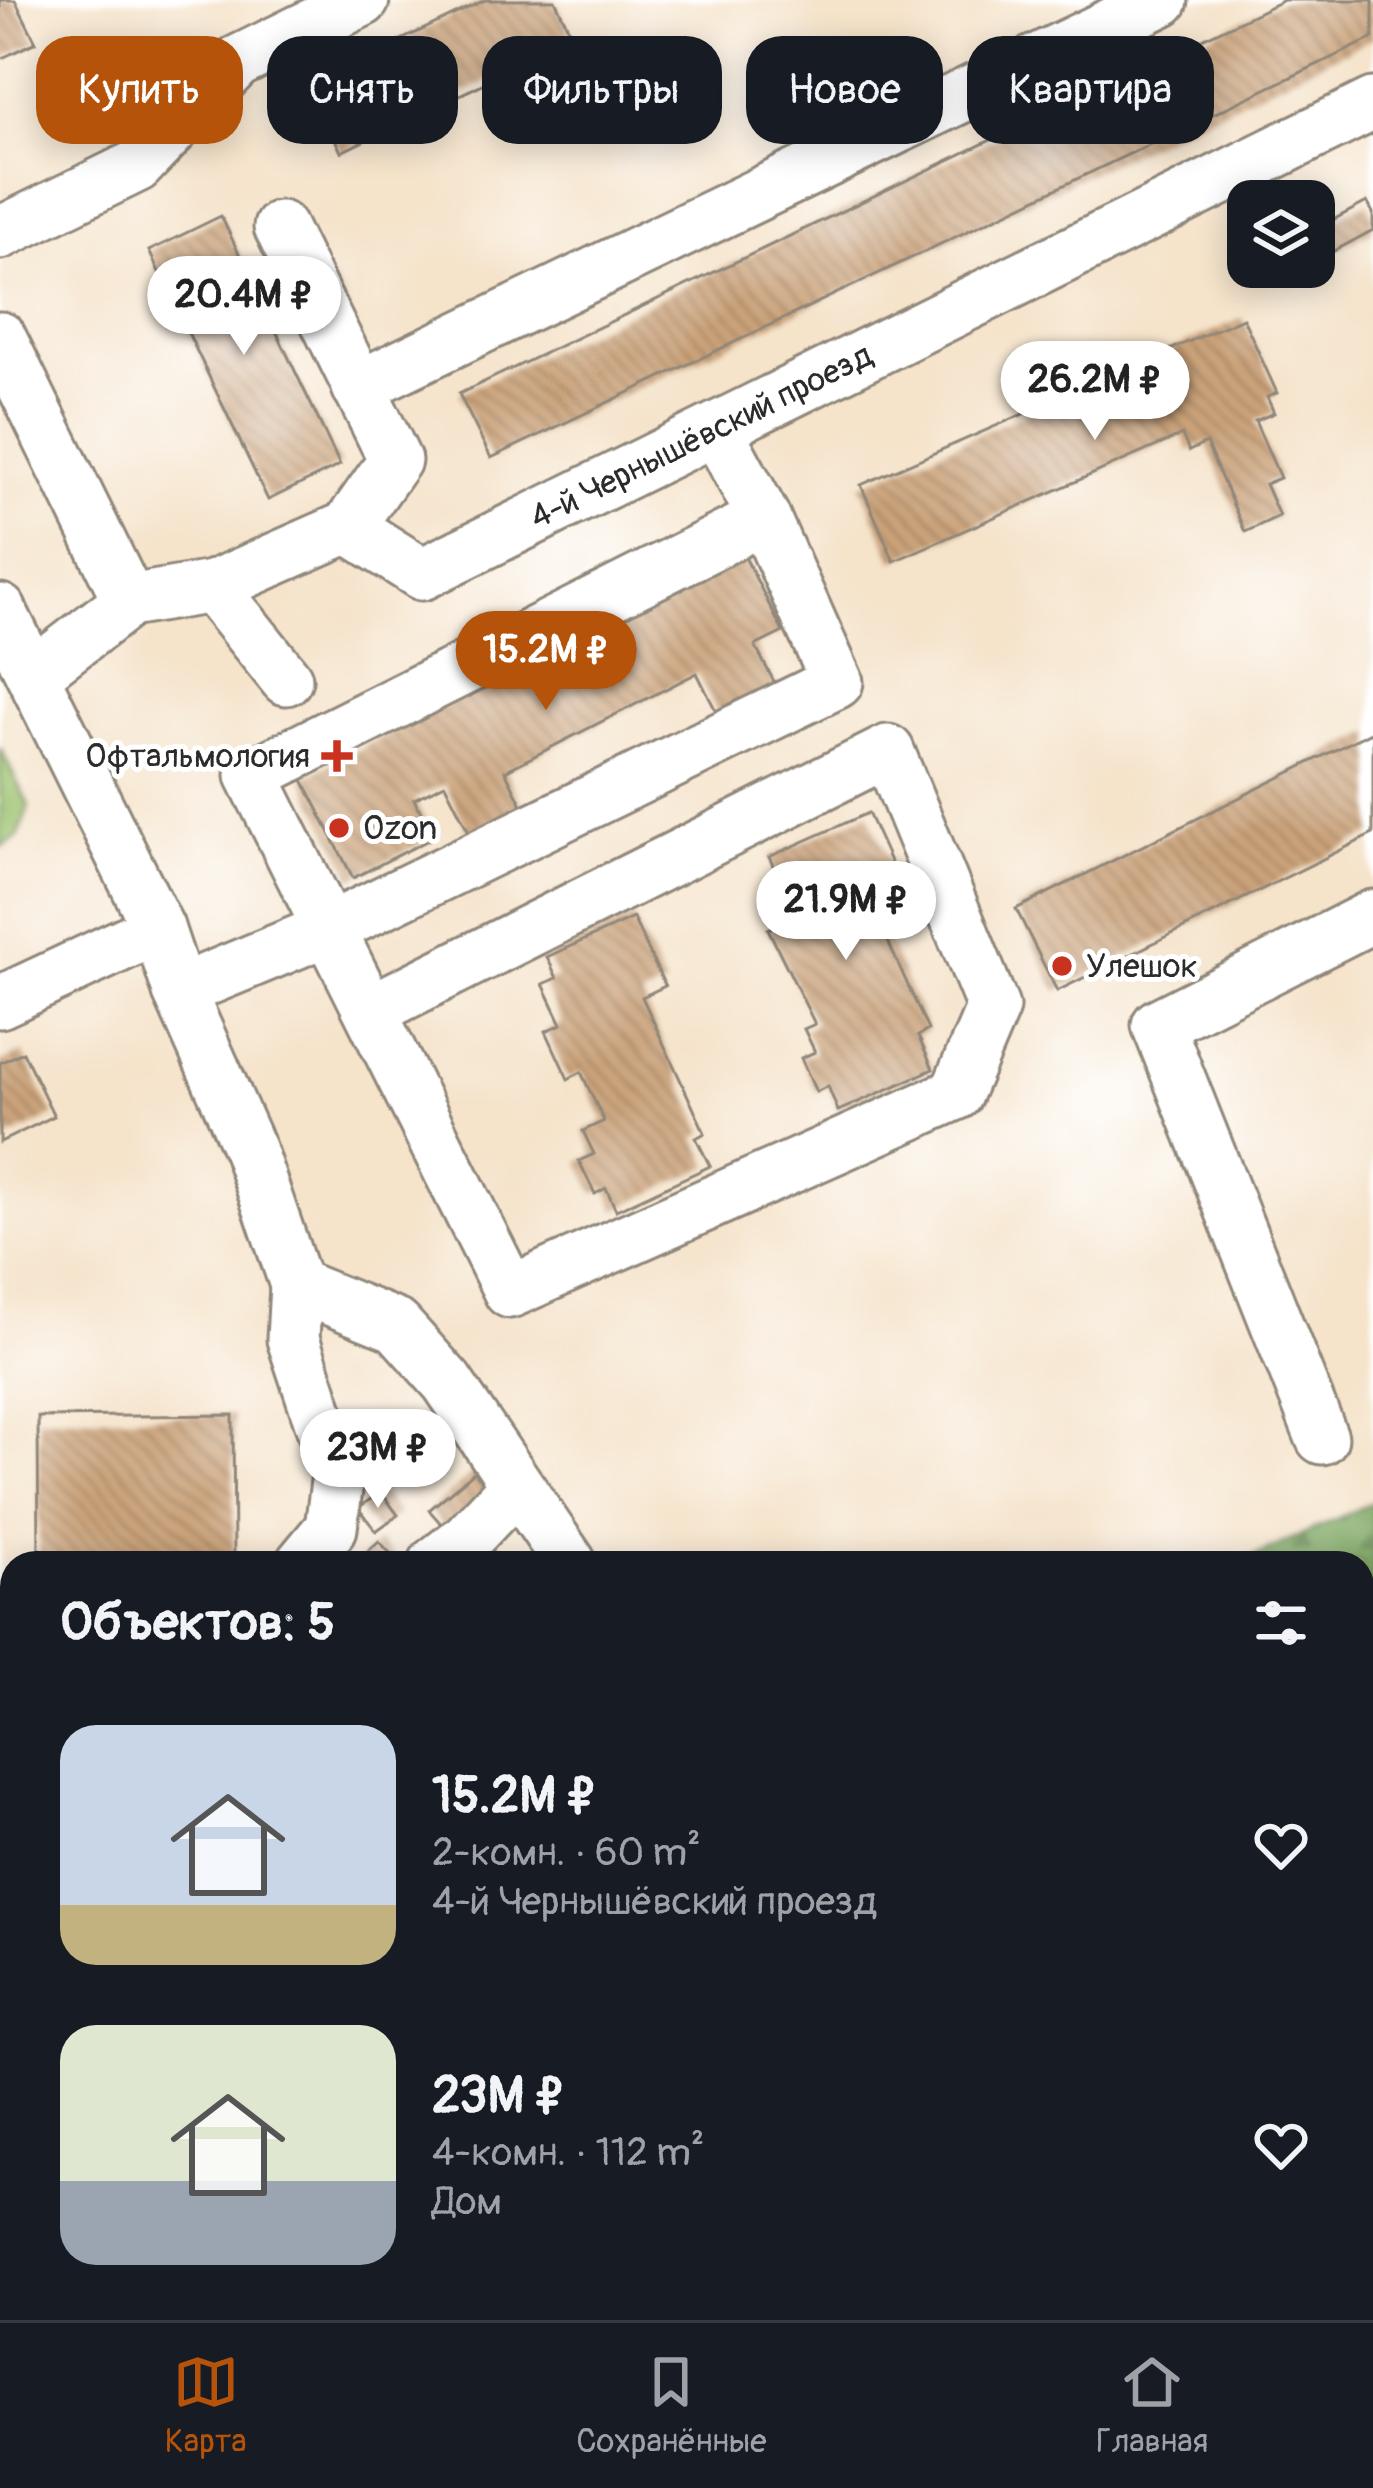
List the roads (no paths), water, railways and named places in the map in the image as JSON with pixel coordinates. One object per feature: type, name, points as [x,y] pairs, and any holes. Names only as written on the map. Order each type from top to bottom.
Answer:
[{"type":"street","points":[[0,233],[137,166],[237,62],[363,0]]},
{"type":"street","points":[[358,387],[1162,0]]},
{"type":"street","name":"4-й Чернышёвский проезд","points":[[348,527],[422,574],[1373,104]]},
{"type":"street","points":[[33,674],[129,601],[212,587],[348,527],[395,460],[280,227]]},
{"type":"street","points":[[0,338],[129,601]]},
{"type":"street","points":[[179,992],[329,929],[837,682],[764,518],[717,431]]},
{"type":"street","points":[[370,1011],[888,752],[993,1007],[956,1094],[510,1292],[252,775],[764,518]]},
{"type":"street","points":[[212,587],[286,679]]},
{"type":"street","points":[[0,610],[158,928],[179,992],[250,1151],[296,1285],[293,1339],[338,1474],[331,1528],[312,1551]]},
{"type":"street","points":[[1322,1438],[1158,1025],[1373,916]]},
{"type":"street","points":[[0,1002],[158,928]]},
{"type":"street","points":[[296,1285],[397,1326],[447,1382],[562,1551]]},
{"type":"street","points":[[450,1551],[516,1486]]},
{"type":"place","name":"Офтальмология","points":[[337,756]]},
{"type":"place","name":"Ozon","points":[[339,828]]},
{"type":"place","name":"Улешок","points":[[1062,966]]}]
